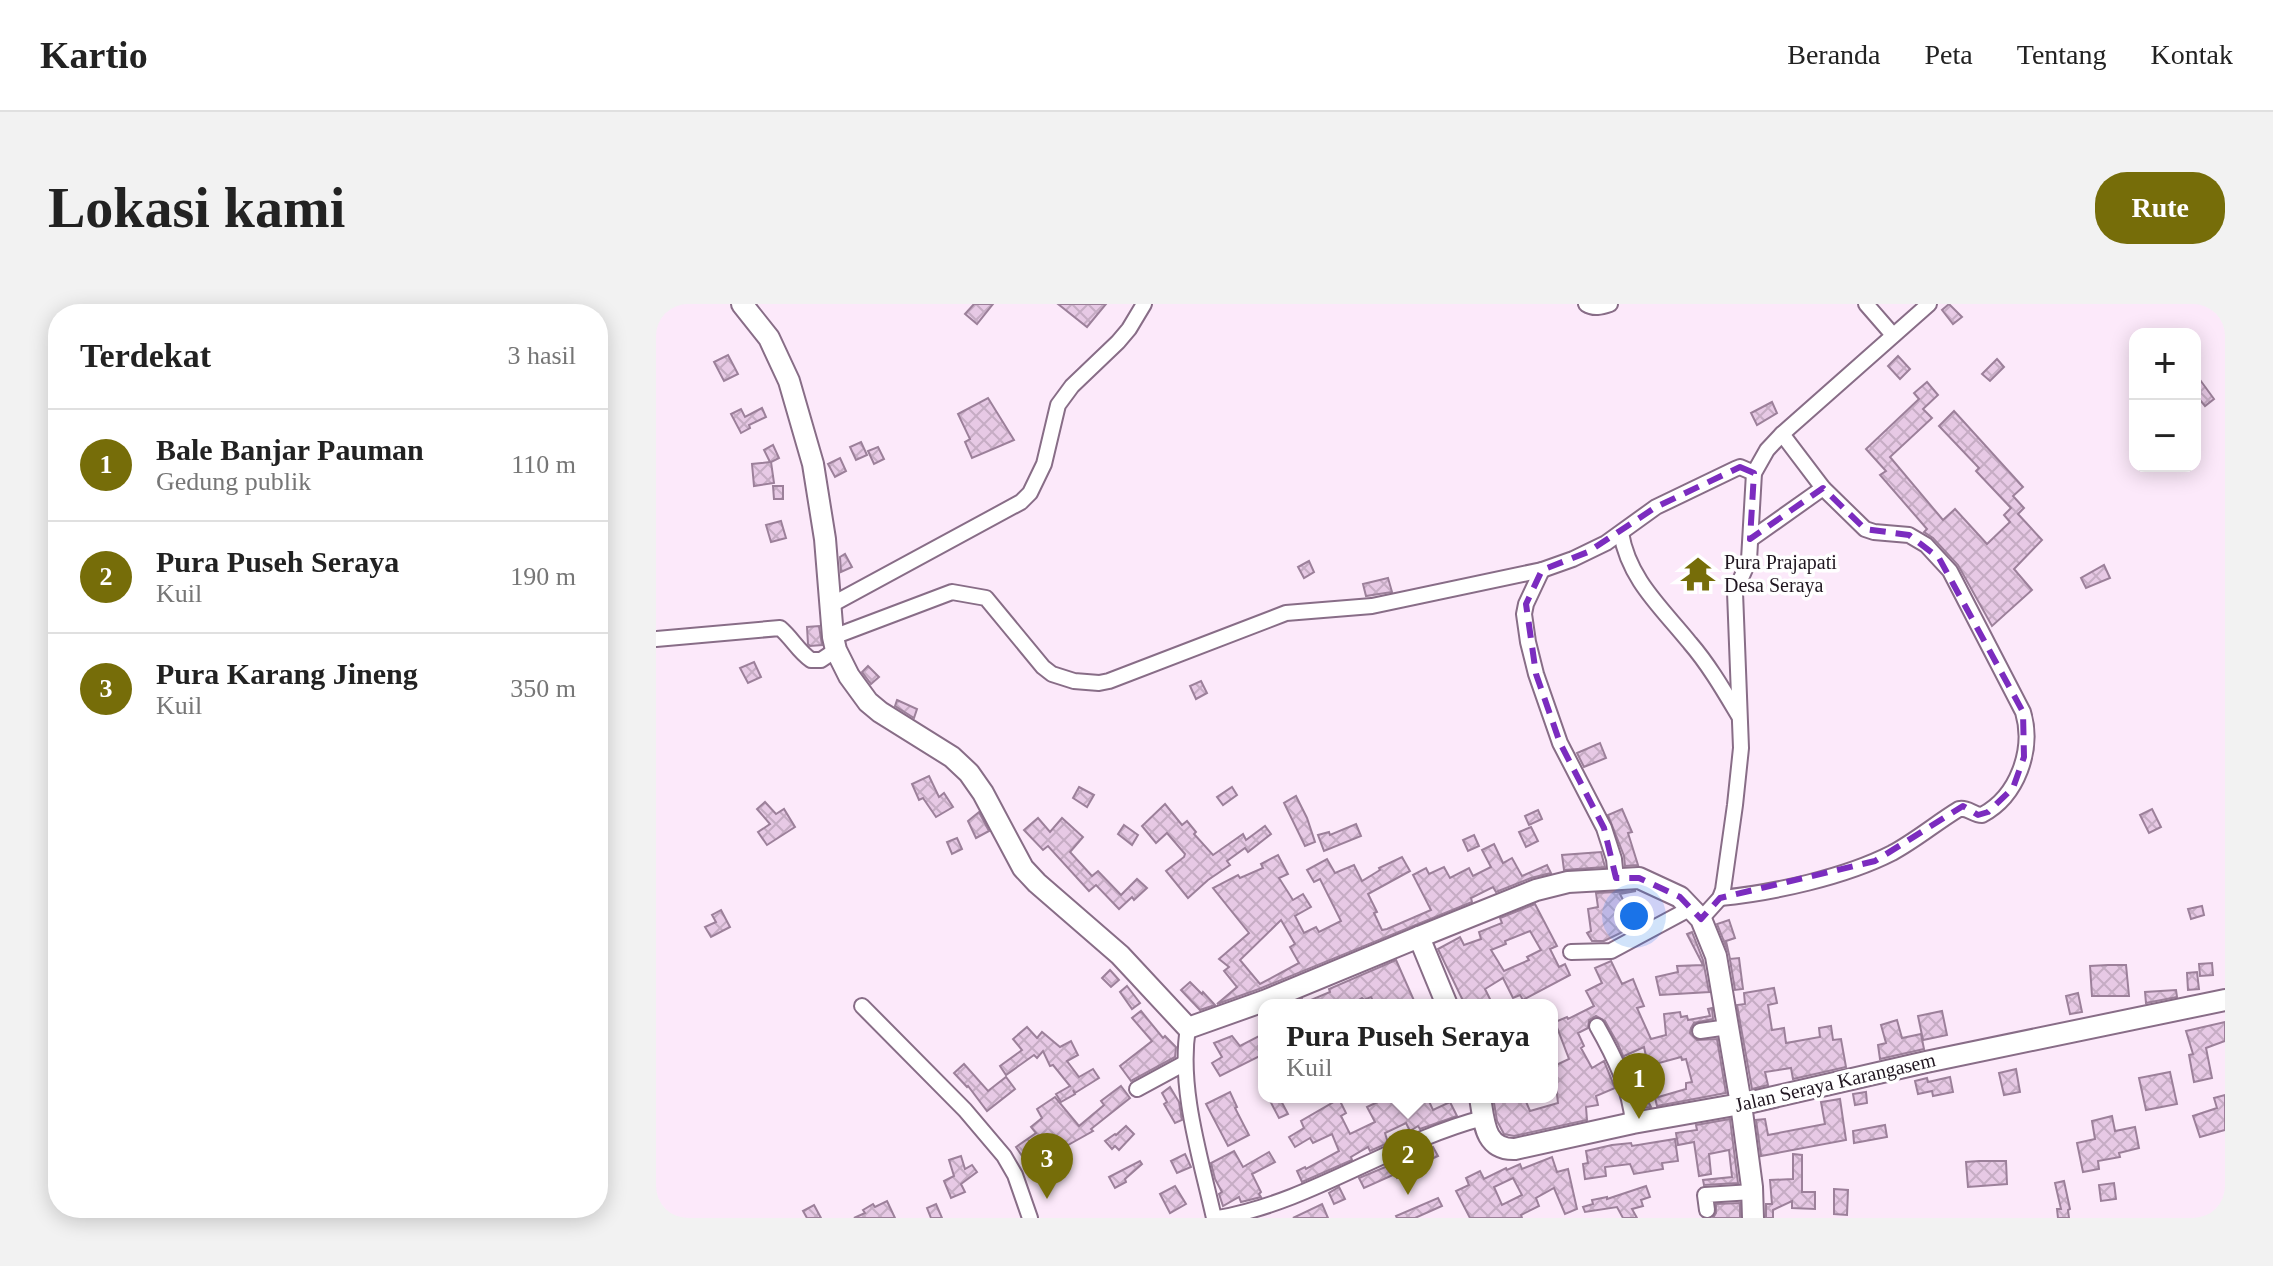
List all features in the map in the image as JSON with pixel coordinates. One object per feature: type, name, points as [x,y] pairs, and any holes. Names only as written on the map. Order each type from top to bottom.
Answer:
[{"type":"street","points":[[742,304],[769,338],[789,381],[813,464],[825,539],[834,644],[849,676],[868,702],[880,712],[952,757],[969,773],[1023,868],[1120,955],[1188,1028],[1185,1063],[1189,1101],[1216,1218],[1265,1207],[1437,1132],[1483,1118]]},
{"type":"street","points":[[831,605],[1021,502],[1030,493],[1044,464],[1058,405],[1072,386],[1118,342],[1144,304]]},
{"type":"street","points":[[1586,304],[1601,307],[1610,304]]},
{"type":"street","points":[[1866,304],[1893,335]]},
{"type":"street","points":[[1720,898],[1739,768],[1735,592],[1746,569],[1751,539],[1754,473],[1767,450],[1782,434],[1929,304]]},
{"type":"street","points":[[1571,952],[1611,951],[1696,914],[1720,898],[1793,886],[1875,861],[1912,841],[1959,809],[1966,808],[1982,815],[2013,788],[2021,768],[2025,730],[2023,712],[1950,571],[1926,545],[1909,535],[1865,529],[1823,488],[1782,434]]},
{"type":"street","points":[[656,639],[780,628],[791,638],[798,651],[811,660],[821,660],[834,644],[952,592],[965,593],[986,598],[1052,674],[1074,681],[1099,683],[1286,613],[1372,606],[1542,570],[1588,552],[1656,507],[1735,469],[1740,467],[1754,473]]},
{"type":"street","points":[[1751,539],[1823,488]]},
{"type":"street","points":[[1621,533],[1629,561],[1643,587],[1691,643],[1739,716]]},
{"type":"street","points":[[1542,570],[1535,580],[1524,614],[1528,642],[1560,743],[1604,828],[1614,859],[1616,878]]},
{"type":"street","points":[[1269,999],[1554,885],[1639,878],[1680,897],[1696,914],[1716,956],[1741,1104],[1753,1218]]},
{"type":"street","points":[[1419,937],[1445,999]]},
{"type":"street","name":"Jalan Seraya Karangasem","points":[[1481,1103],[1489,1137],[1496,1146],[1515,1149],[2225,1000]]},
{"type":"street","points":[[1188,1028],[1258,1003]]},
{"type":"street","points":[[862,1006],[965,1110],[1004,1156],[1015,1175],[1030,1218]]},
{"type":"street","points":[[1597,1026],[1622,1077],[1633,1123]]},
{"type":"street","points":[[1700,1031],[1728,1027]]},
{"type":"street","points":[[1137,1089],[1185,1063]]},
{"type":"street","points":[[1707,1210],[1705,1195],[1752,1192]]},
{"type":"highlighted area","points":[[1740,467],[1754,473],[1750,539],[1823,488],[1865,529],[1909,535],[1939,558],[2023,712],[2024,757],[2013,788],[1988,812],[1978,815],[1963,806],[1875,861],[1720,898],[1701,919],[1680,897],[1639,878],[1616,878],[1604,828],[1560,743],[1536,674],[1526,604],[1542,570],[1588,552],[1656,507]]},
{"type":"building","points":[[974,304],[993,304],[977,324],[965,314]]},
{"type":"building","points":[[1058,304],[1106,304],[1087,327]]},
{"type":"building","points":[[1949,304],[1962,317],[1953,324],[1942,310]]},
{"type":"building","points":[[728,355],[738,374],[724,381],[714,362]]},
{"type":"building","points":[[1898,356],[1910,369],[1900,379],[1888,366]]},
{"type":"building","points":[[1997,359],[2004,367],[1990,381],[1982,374]]},
{"type":"building","points":[[2201,381],[2214,399],[2205,406],[2201,401]]},
{"type":"building","points":[[1927,382],[1938,395],[1923,409],[1932,418],[1890,457],[1943,520],[1955,509],[1987,544],[2010,522],[2004,515],[2011,508],[1939,426],[1954,411],[2023,487],[2013,496],[2024,508],[2018,514],[2042,540],[2014,569],[2032,590],[1992,626],[1958,565],[1924,532],[1927,529],[1880,475],[1886,471],[1866,449],[1919,399],[1914,393]]},
{"type":"building","points":[[988,398],[1014,440],[972,458],[965,442],[970,439],[958,414]]},
{"type":"building","points":[[1772,402],[1777,413],[1757,425],[1751,413]]},
{"type":"building","points":[[762,408],[766,417],[749,425],[750,428],[741,433],[731,414],[741,409],[745,417]]},
{"type":"building","points":[[861,442],[867,455],[856,460],[850,447]]},
{"type":"building","points":[[773,445],[779,458],[771,462],[774,483],[754,486],[752,464],[770,462],[764,450]]},
{"type":"building","points":[[878,447],[884,459],[874,464],[868,451]]},
{"type":"building","points":[[840,458],[846,471],[835,477],[828,464]]},
{"type":"building","points":[[773,486],[783,486],[783,499],[774,499]]},
{"type":"building","points":[[781,521],[786,538],[771,542],[766,525]]},
{"type":"building","points":[[845,554],[852,567],[841,572],[840,557]]},
{"type":"building","points":[[1309,561],[1314,572],[1304,578],[1298,567]]},
{"type":"building","points":[[2104,565],[2110,578],[2086,588],[2081,578]]},
{"type":"building","points":[[1388,578],[1392,592],[1366,596],[1363,584]]},
{"type":"building","points":[[819,626],[822,645],[810,646],[807,627]]},
{"type":"building","points":[[754,662],[761,677],[748,683],[740,668]]},
{"type":"building","points":[[868,666],[879,677],[871,684],[862,672]]},
{"type":"building","points":[[1201,681],[1207,693],[1196,699],[1190,686]]},
{"type":"building","points":[[897,700],[917,709],[914,718],[895,706]]},
{"type":"building","points":[[1600,743],[1606,758],[1584,767],[1577,753]]},
{"type":"building","points":[[929,776],[939,797],[944,793],[953,807],[936,817],[923,798],[919,800],[912,784]]},
{"type":"building","points":[[1079,787],[1094,795],[1087,807],[1073,798]]},
{"type":"building","points":[[1232,787],[1237,795],[1223,805],[1217,797]]},
{"type":"building","points":[[1296,796],[1315,842],[1305,846],[1284,803]]},
{"type":"building","points":[[765,802],[776,814],[784,809],[795,827],[767,845],[758,832],[770,824],[757,809]]},
{"type":"building","points":[[1165,804],[1182,825],[1187,821],[1213,855],[1243,834],[1246,840],[1265,826],[1271,834],[1248,852],[1245,848],[1227,861],[1230,865],[1188,898],[1166,871],[1185,854],[1167,833],[1156,843],[1142,826]]},
{"type":"building","points":[[1622,809],[1632,832],[1628,833],[1638,865],[1625,866],[1608,815]]},
{"type":"building","points":[[2152,809],[2161,827],[2149,833],[2140,815]]},
{"type":"building","points":[[1538,810],[1542,819],[1529,825],[1525,816]]},
{"type":"building","points":[[979,812],[989,831],[976,838],[968,821]]},
{"type":"building","points":[[1038,818],[1050,832],[1062,818],[1083,837],[1070,852],[1092,876],[1098,871],[1121,895],[1137,879],[1147,888],[1119,909],[1096,885],[1089,891],[1048,846],[1043,850],[1024,830]]},
{"type":"building","points":[[1356,824],[1361,836],[1324,851],[1318,835],[1329,832],[1330,835]]},
{"type":"building","points":[[1124,825],[1138,835],[1132,845],[1118,834]]},
{"type":"building","points":[[1531,827],[1538,841],[1526,847],[1519,832]]},
{"type":"building","points":[[1474,835],[1479,846],[1468,851],[1463,840]]},
{"type":"building","points":[[957,838],[962,849],[952,854],[947,842]]},
{"type":"building","points":[[1494,844],[1503,863],[1512,858],[1522,876],[1547,865],[1551,873],[1496,892],[1493,887],[1471,898],[1472,902],[1217,1004],[1237,987],[1224,971],[1229,967],[1219,959],[1249,933],[1213,888],[1238,875],[1240,878],[1263,868],[1261,864],[1278,855],[1288,874],[1279,878],[1293,900],[1303,894],[1311,907],[1295,916],[1304,933],[1316,927],[1319,932],[1341,921],[1320,879],[1314,882],[1307,870],[1327,859],[1335,873],[1354,865],[1362,881],[1379,868],[1402,857],[1410,871],[1368,894],[1382,930],[1431,910],[1413,875],[1426,868],[1429,874],[1444,867],[1450,878],[1469,868],[1473,876],[1491,867],[1482,850]],"holes":[[[1281,920],[1295,944],[1290,947],[1299,963],[1260,984],[1240,960]]]},
{"type":"building","points":[[1601,852],[1605,867],[1564,870],[1562,855]]},
{"type":"building","points":[[1636,891],[1620,894],[1633,920],[1637,919],[1639,924],[1604,941],[1592,941],[1587,933],[1591,931],[1588,909],[1598,907],[1596,893]]},
{"type":"building","points":[[1535,904],[1557,946],[1550,949],[1559,967],[1565,964],[1570,975],[1525,999],[1520,995],[1513,998],[1503,978],[1485,989],[1490,999],[1462,999],[1438,949],[1460,937],[1464,945],[1481,939],[1479,932],[1502,923],[1500,918]],"holes":[[[1530,931],[1541,950],[1527,957],[1529,960],[1504,971],[1491,950]]]},
{"type":"building","points":[[2202,906],[2204,915],[2191,919],[2188,909]]},
{"type":"building","points":[[721,910],[730,927],[711,937],[705,927],[716,922],[712,915]]},
{"type":"building","points":[[1729,920],[1735,938],[1726,941],[1729,953],[1717,924]]},
{"type":"building","points":[[1692,932],[1703,960],[1709,992],[1660,995],[1656,977],[1678,972],[1677,966],[1703,965],[1687,934]]},
{"type":"building","points":[[1729,956],[1730,959],[1739,958],[1743,989],[1735,990]]},
{"type":"building","points":[[1396,960],[1413,999],[1313,999],[1330,992],[1329,989]]},
{"type":"building","points":[[1611,961],[1622,984],[1633,979],[1644,1006],[1637,1008],[1651,1039],[1666,1035],[1664,1014],[1680,1012],[1681,1017],[1687,1016],[1688,1020],[1710,1016],[1708,1009],[1712,1008],[1713,1019],[1694,1023],[1690,1033],[1697,1040],[1717,1039],[1726,1093],[1657,1106],[1655,1098],[1686,1089],[1686,1083],[1692,1082],[1686,1059],[1682,1060],[1681,1057],[1648,1066],[1644,1047],[1624,1056],[1651,1107],[1641,1108],[1634,1081],[1618,1044],[1605,1021],[1596,1016],[1589,1020],[1588,1028],[1578,1033],[1584,1046],[1581,1048],[1592,1068],[1604,1061],[1615,1088],[1596,1096],[1598,1105],[1586,1107],[1587,1120],[1514,1136],[1504,1134],[1497,1121],[1494,1103],[1527,1103],[1530,1111],[1558,1103],[1558,1064],[1569,1059],[1558,1030],[1558,1021],[1594,1006],[1586,991],[1602,983],[1595,968]]},
{"type":"building","points":[[2212,963],[2213,975],[2200,976],[2199,964]]},
{"type":"building","points":[[2126,965],[2129,996],[2092,996],[2090,966]]},
{"type":"building","points":[[1110,970],[1119,980],[1111,987],[1102,978]]},
{"type":"building","points":[[2197,972],[2199,989],[2188,990],[2187,973]]},
{"type":"building","points":[[1190,982],[1215,1005],[1200,1010],[1181,990]]},
{"type":"building","points":[[1127,986],[1140,1003],[1132,1009],[1120,992]]},
{"type":"building","points":[[1774,988],[1777,1003],[1768,1005],[1772,1030],[1784,1028],[1786,1043],[1820,1037],[1819,1028],[1831,1026],[1833,1040],[1841,1039],[1846,1067],[1793,1079],[1791,1068],[1765,1072],[1768,1085],[1752,1089],[1737,1005],[1745,1004],[1744,993]]},
{"type":"building","points":[[2176,990],[2177,997],[2146,1003],[2145,992]]},
{"type":"building","points":[[2078,993],[2082,1012],[2070,1014],[2066,996]]},
{"type":"building","points":[[1141,1011],[1163,1038],[1165,1036],[1176,1047],[1175,1057],[1131,1081],[1120,1066],[1152,1041],[1132,1018]]},
{"type":"building","points":[[1942,1011],[1947,1035],[1923,1040],[1918,1016]]},
{"type":"building","points":[[1897,1020],[1902,1038],[1921,1034],[1924,1049],[1880,1059],[1878,1045],[1886,1043],[1881,1025]]},
{"type":"building","points":[[2225,1022],[2225,1041],[2206,1048],[2212,1078],[2194,1082],[2189,1055],[2193,1054],[2186,1031]]},
{"type":"building","points":[[1027,1027],[1037,1038],[1042,1032],[1060,1047],[1071,1041],[1078,1055],[1067,1061],[1079,1077],[1093,1069],[1099,1078],[1075,1093],[1073,1090],[1075,1094],[1061,1102],[1056,1094],[1070,1086],[1053,1065],[1050,1066],[1043,1051],[1037,1058],[1034,1055],[1006,1075],[1000,1066],[1022,1050],[1013,1039]]},
{"type":"building","points":[[1232,1036],[1240,1046],[1258,1037],[1258,1057],[1220,1076],[1212,1063],[1222,1057],[1214,1043]]},
{"type":"building","points":[[964,1064],[988,1091],[1006,1077],[1015,1089],[987,1111],[954,1073]]},
{"type":"building","points":[[2016,1069],[2020,1092],[2004,1095],[1999,1073]]},
{"type":"building","points":[[2170,1072],[2177,1104],[2146,1110],[2139,1078]]},
{"type":"building","points":[[1950,1077],[1953,1092],[1933,1096],[1932,1091],[1918,1094],[1915,1081],[1927,1078],[1928,1082]]},
{"type":"building","points":[[1121,1086],[1130,1098],[1091,1129],[1093,1131],[1061,1149],[1057,1142],[1026,1162],[1016,1147],[1036,1133],[1031,1127],[1042,1118],[1037,1109],[1055,1097],[1079,1126],[1104,1105],[1101,1101]]},
{"type":"building","points":[[1170,1087],[1179,1102],[1182,1120],[1175,1123],[1164,1104],[1167,1102],[1162,1093]]},
{"type":"building","points":[[1230,1092],[1249,1135],[1228,1146],[1206,1104]]},
{"type":"building","points":[[1866,1092],[1867,1103],[1855,1105],[1853,1094]]},
{"type":"building","points":[[2225,1095],[2225,1130],[2200,1137],[2193,1116],[2217,1108],[2214,1098]]},
{"type":"building","points":[[1840,1099],[1846,1140],[1761,1156],[1756,1120],[1765,1119],[1768,1135],[1825,1124],[1821,1102]]},
{"type":"building","points":[[1271,1103],[1282,1103],[1288,1114],[1279,1118]]},
{"type":"building","points":[[1332,1103],[1341,1103],[1346,1113],[1341,1116],[1350,1134],[1375,1122],[1367,1107],[1375,1103],[1430,1103],[1433,1110],[1450,1103],[1457,1116],[1410,1131],[1406,1123],[1385,1133],[1388,1143],[1370,1151],[1368,1147],[1351,1157],[1352,1160],[1302,1182],[1297,1171],[1339,1151],[1332,1134],[1313,1143],[1310,1138],[1295,1147],[1289,1137],[1304,1128],[1301,1121]]},
{"type":"building","points":[[2112,1116],[2115,1131],[2135,1127],[2139,1148],[2119,1153],[2120,1157],[2098,1161],[2099,1169],[2083,1172],[2077,1143],[2095,1139],[2092,1121]]},
{"type":"building","points":[[1730,1119],[1738,1183],[1704,1185],[1703,1180],[1732,1177],[1729,1150],[1709,1154],[1711,1174],[1699,1176],[1694,1142],[1678,1145],[1676,1133],[1697,1130],[1696,1125]]},
{"type":"building","points":[[1885,1125],[1887,1137],[1854,1143],[1853,1131]]},
{"type":"building","points":[[1126,1126],[1134,1134],[1119,1150],[1115,1146],[1112,1149],[1105,1141]]},
{"type":"building","points":[[1675,1139],[1678,1161],[1662,1163],[1663,1169],[1634,1174],[1630,1164],[1605,1167],[1606,1176],[1585,1179],[1583,1164],[1588,1163],[1586,1151],[1612,1145],[1631,1143],[1632,1146]]},
{"type":"building","points":[[1433,1147],[1438,1156],[1427,1161],[1428,1164],[1364,1188],[1359,1178]]},
{"type":"building","points":[[1234,1151],[1243,1167],[1269,1152],[1275,1162],[1252,1174],[1261,1197],[1241,1202],[1239,1197],[1223,1206],[1219,1194],[1222,1192],[1211,1163]]},
{"type":"building","points":[[1185,1154],[1191,1167],[1177,1173],[1171,1161]]},
{"type":"building","points":[[1793,1154],[1802,1155],[1802,1192],[1815,1192],[1815,1209],[1792,1208],[1792,1201],[1773,1210],[1773,1218],[1766,1218],[1766,1204],[1772,1204],[1770,1180],[1793,1179]]},
{"type":"building","points":[[961,1156],[965,1169],[972,1165],[977,1172],[961,1184],[965,1192],[951,1198],[944,1181],[954,1176],[949,1160]]},
{"type":"building","points":[[1552,1157],[1557,1172],[1568,1169],[1577,1209],[1565,1214],[1554,1188],[1536,1198],[1539,1206],[1521,1215],[1522,1218],[1470,1218],[1456,1191],[1469,1185],[1466,1178],[1480,1171],[1484,1179],[1520,1164],[1522,1169]],"holes":[[[1513,1178],[1522,1195],[1502,1205],[1494,1187]]]},
{"type":"building","points":[[1140,1161],[1142,1164],[1125,1179],[1126,1182],[1115,1188],[1109,1177]]},
{"type":"building","points":[[2006,1161],[2007,1184],[1968,1187],[1966,1162]]},
{"type":"building","points":[[2064,1181],[2069,1218],[2058,1218],[2057,1209],[2061,1209],[2055,1183]]},
{"type":"building","points":[[2114,1183],[2116,1199],[2101,1201],[2099,1185]]},
{"type":"building","points":[[1175,1186],[1186,1204],[1170,1213],[1160,1194]]},
{"type":"building","points":[[1646,1186],[1650,1197],[1641,1200],[1643,1206],[1632,1209],[1637,1218],[1623,1218],[1617,1207],[1585,1212],[1583,1207],[1593,1204],[1592,1200],[1607,1199]]},
{"type":"building","points":[[1339,1187],[1345,1199],[1334,1204],[1329,1193]]},
{"type":"building","points":[[1834,1189],[1848,1190],[1847,1215],[1834,1214]]},
{"type":"building","points":[[1438,1198],[1442,1206],[1415,1218],[1396,1216]]},
{"type":"building","points":[[887,1201],[895,1218],[854,1218],[865,1213],[863,1210],[873,1204],[875,1207]]},
{"type":"building","points":[[1740,1203],[1740,1218],[1713,1218],[1716,1204]]},
{"type":"building","points":[[936,1204],[942,1218],[931,1218],[927,1208]]},
{"type":"building","points":[[1322,1204],[1328,1218],[1293,1218]]},
{"type":"building","points":[[814,1205],[821,1218],[807,1218],[803,1211]]},
{"type":"place","name":"Pura Prajapati Desa Seraya","points":[[1698,574]]},
{"type":"place","name":"Bale Banjar Pauman","points":[[1639,1119]]},
{"type":"place","name":"Pura Puseh Seraya","points":[[1408,1195]]},
{"type":"place","name":"Pura Karang Jineng","points":[[1047,1199]]}]
